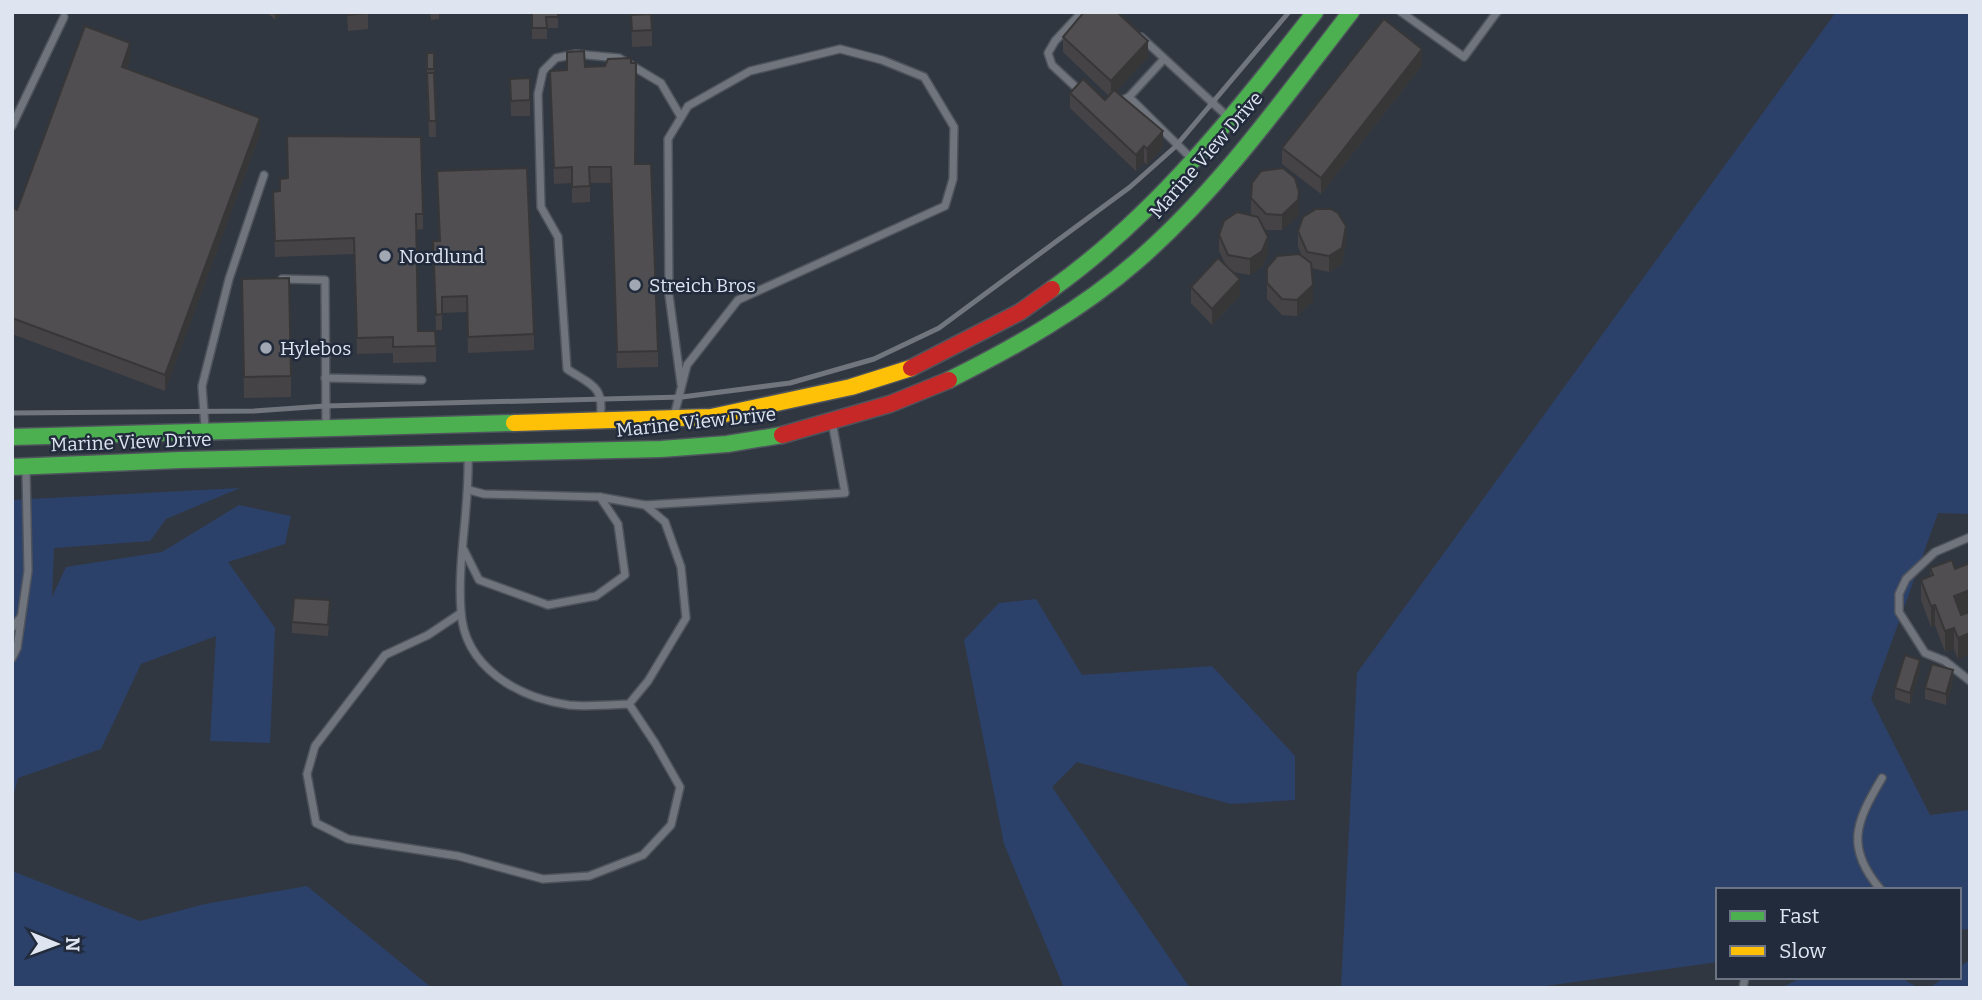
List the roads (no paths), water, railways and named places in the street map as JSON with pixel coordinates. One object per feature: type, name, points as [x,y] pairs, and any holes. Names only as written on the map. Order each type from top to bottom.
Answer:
[{"type":"main road","name":"Marine View Drive","points":[[12,437],[674,420],[768,408],[910,368],[1020,312],[1076,272],[1145,213],[1231,120],[1315,12]]},
{"type":"main road","name":"Marine View Drive","points":[[19,466],[629,451],[780,436],[832,422],[922,391],[992,358],[1082,304],[1135,262],[1194,207],[1233,162],[1351,12]]},
{"type":"lane","points":[[1082,12],[1050,47],[1048,53],[1052,65],[1086,96]]},
{"type":"lane","points":[[1401,12],[1464,57],[1497,12]]},
{"type":"lane","points":[[12,126],[64,17]]},
{"type":"lane","points":[[1133,30],[1231,120]]},
{"type":"lane","points":[[674,420],[687,365],[738,300],[945,206],[953,179],[954,127],[924,77],[882,60],[840,49],[750,71],[688,106],[668,139],[668,295],[681,384]]},
{"type":"lane","points":[[599,422],[603,398],[598,389],[567,369],[558,237],[541,206],[538,94],[543,71],[556,58],[576,54],[619,58],[661,83],[681,117]]},
{"type":"lane","points":[[1105,105],[1129,97],[1164,59]]},
{"type":"lane","points":[[1129,97],[1195,162]]},
{"type":"lane","points":[[205,431],[202,386],[229,279],[264,175]]},
{"type":"lane","points":[[229,279],[243,279]]},
{"type":"lane","points":[[270,279],[325,280],[326,429]]},
{"type":"lane","points":[[325,378],[422,380]]},
{"type":"lane","points":[[469,490],[484,494],[600,497],[645,505],[845,493],[832,422]]},
{"type":"lane","points":[[468,453],[469,490],[463,549],[461,613],[472,652],[498,679],[529,694],[570,705],[629,705]]},
{"type":"lane","points":[[12,658],[22,617],[28,571],[19,466]]},
{"type":"lane","points":[[463,549],[479,579],[511,594],[548,605],[596,596],[625,575],[618,524],[600,497]]},
{"type":"lane","points":[[629,705],[648,681],[686,618],[681,567],[665,522],[645,505]]},
{"type":"lane","points":[[1970,537],[1935,552],[1906,579],[1899,594],[1899,612],[1907,629],[1925,653],[1945,661],[1970,681]]},
{"type":"lane","points":[[461,613],[428,635],[385,655],[315,746],[307,774],[316,822],[348,839],[457,856],[543,879],[589,876],[643,855],[671,825],[680,787],[629,705]]},
{"type":"lane","points":[[12,628],[22,617]]},
{"type":"lane","points":[[1879,888],[1866,872],[1856,849],[1869,800],[1882,778]]},
{"type":"railway","points":[[12,413],[254,411],[325,406],[682,397],[790,383],[874,359],[939,328],[1130,187],[1175,147],[1289,12]]},
{"type":"place","name":"Nordlund","points":[[385,256]]},
{"type":"place","name":"Streich Bros","points":[[635,285]]},
{"type":"place","name":"Hylebos","points":[[266,348]]}]
